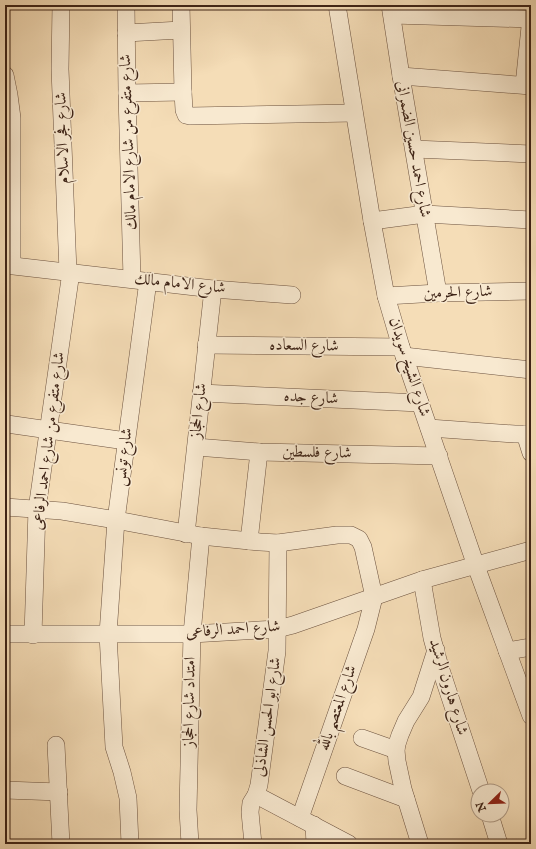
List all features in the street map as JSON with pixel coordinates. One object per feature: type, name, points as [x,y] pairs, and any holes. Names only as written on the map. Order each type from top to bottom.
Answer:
[{"type":"street","name":"شارع فجر الاسلام","points":[[61,5],[60,69],[70,272]]},
{"type":"street","name":"شارع متفرع من شارع الامام مالك","points":[[126,5],[126,94],[140,280]]},
{"type":"street","points":[[180,5],[183,92],[184,110],[186,115],[354,113]]},
{"type":"street","name":"شارع الشيخ سويدان","points":[[337,5],[372,221],[386,296],[438,456],[476,566],[531,716]]},
{"type":"street","points":[[391,10],[531,18],[527,85],[401,76]]},
{"type":"street","name":"شارع احمد حسين الضمرانى","points":[[391,10],[438,293]]},
{"type":"street","points":[[126,33],[181,30]]},
{"type":"street","points":[[5,79],[12,118],[9,265]]},
{"type":"street","points":[[126,94],[183,92]]},
{"type":"street","points":[[414,149],[531,154]]},
{"type":"street","points":[[372,221],[425,214],[531,220]]},
{"type":"street","name":"شارع الامام مالك","points":[[9,265],[213,289],[292,295]]},
{"type":"street","name":"شارع متفرع من شارع احمد الرفاعى","points":[[33,635],[37,509],[70,272]]},
{"type":"street","name":"شارع تونس","points":[[130,844],[128,798],[114,747],[108,634],[116,520],[126,441],[140,280]]},
{"type":"street","name":"شارع الحجاز","points":[[193,535],[196,446],[213,289]]},
{"type":"street","name":"شارع الحرمين","points":[[386,296],[438,293],[531,291]]},
{"type":"street","name":"شارع السعاده","points":[[206,345],[403,351]]},
{"type":"street","points":[[403,351],[531,370]]},
{"type":"street","name":"شارع جده","points":[[202,393],[420,403]]},
{"type":"street","points":[[5,422],[126,441]]},
{"type":"street","points":[[429,428],[528,434],[531,453]]},
{"type":"street","name":"شارع فلسطين","points":[[196,446],[259,452],[438,456]]},
{"type":"street","points":[[249,541],[259,452]]},
{"type":"street","points":[[5,507],[62,511],[193,535],[260,542],[278,542],[337,534],[351,535],[359,539],[363,547],[374,597]]},
{"type":"street","name":"امتداد شارع الحجاز","points":[[190,844],[188,810],[193,535]]},
{"type":"street","name":"شارع ابو الحسن الشاذلى","points":[[253,844],[250,812],[260,779],[277,650],[278,542]]},
{"type":"street","name":"شارع احمد الرفاعى","points":[[5,634],[192,634],[278,629],[422,580],[531,550]]},
{"type":"street","name":"شارع هارون الرشيد","points":[[422,580],[432,638],[478,783]]},
{"type":"street","name":"شارع المعتصم بالله","points":[[307,821],[366,629],[374,597]]},
{"type":"street","points":[[507,651],[531,647]]},
{"type":"street","points":[[420,844],[406,799],[397,761],[396,750],[406,721],[421,697],[436,650]]},
{"type":"street","points":[[362,738],[396,750]]},
{"type":"street","points":[[56,745],[61,844]]},
{"type":"street","points":[[346,776],[406,799]]},
{"type":"street","points":[[5,790],[59,792]]},
{"type":"street","points":[[256,795],[349,844]]},
{"type":"street","points":[[307,821],[315,844]]},
{"type":"street","points":[[492,823],[499,844]]}]
